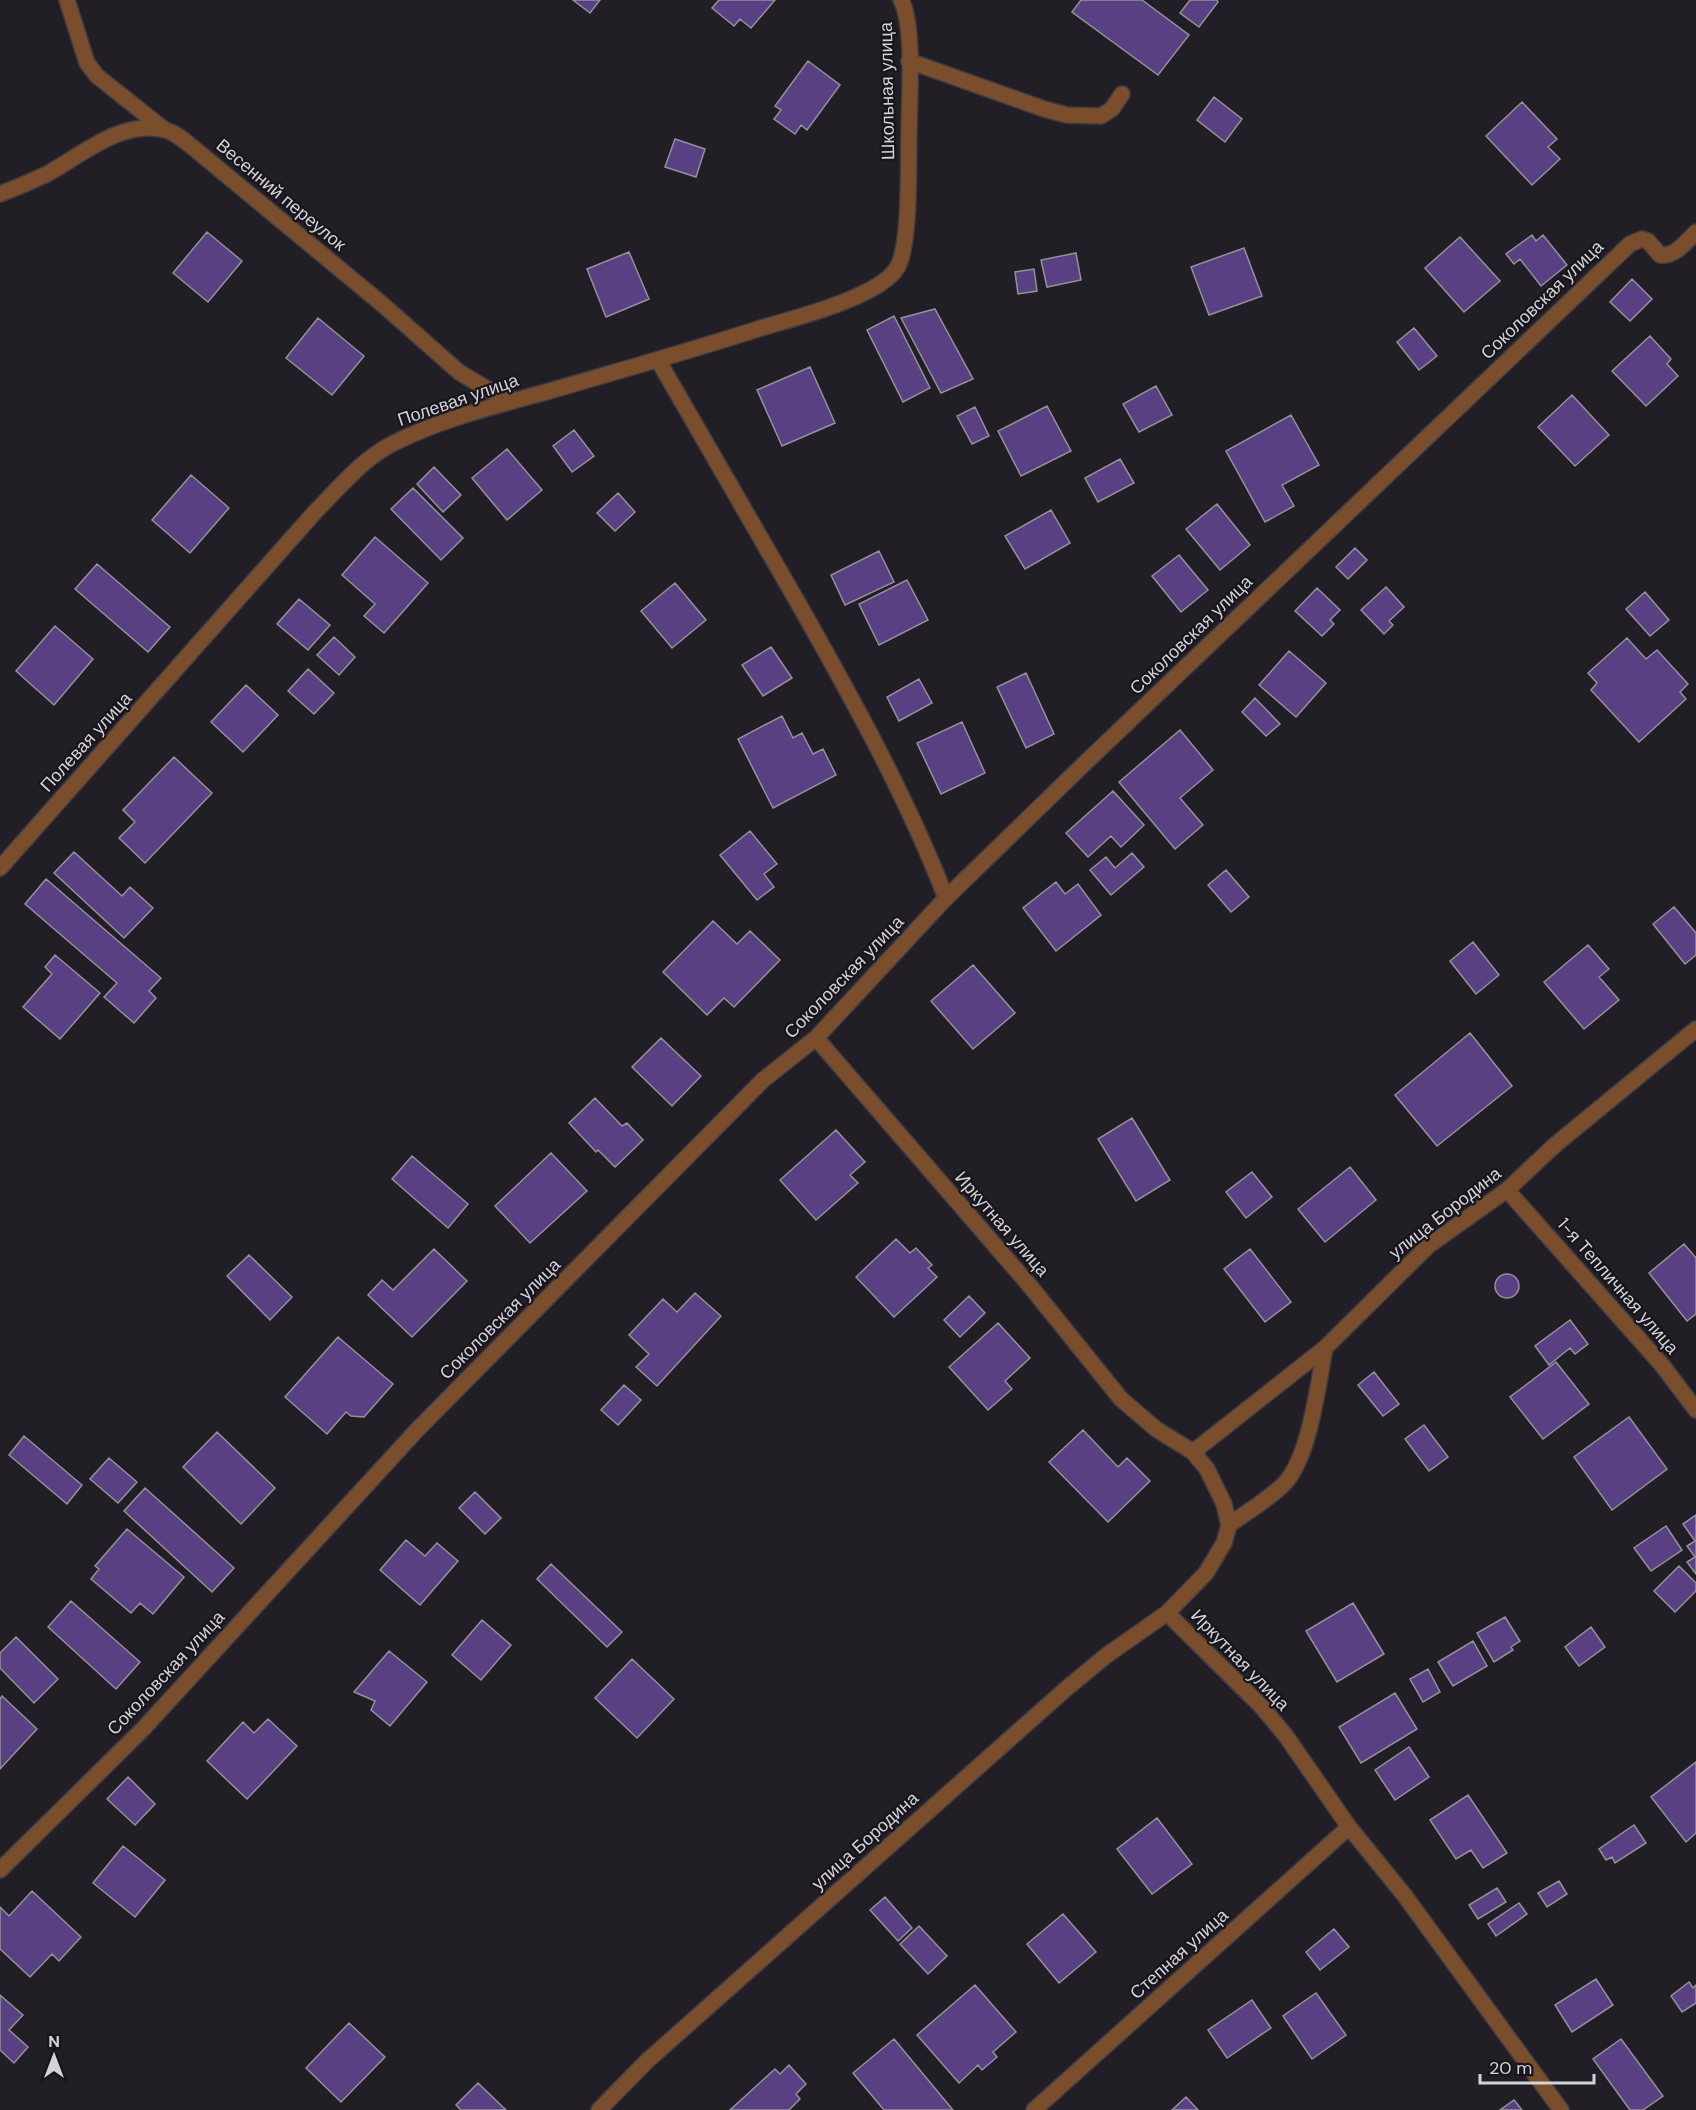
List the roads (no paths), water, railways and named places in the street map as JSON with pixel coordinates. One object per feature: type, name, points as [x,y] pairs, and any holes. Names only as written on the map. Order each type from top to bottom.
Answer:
[{"type":"street","name":"Весенний переулок","points":[[67,0],[87,63],[97,76],[165,130],[196,150],[382,304],[459,372],[512,401]]},
{"type":"street","name":"Школьная улица","points":[[901,0],[907,19],[909,61],[908,183]]},
{"type":"street","points":[[909,61],[1067,115],[1101,116],[1112,109],[1122,94]]},
{"type":"street","points":[[0,194],[46,174],[107,139],[138,130],[165,130]]},
{"type":"street","name":"Полевая улица","points":[[0,868],[315,512],[371,458],[392,444],[422,430],[512,401],[658,360],[859,295],[881,283],[897,268],[904,246],[908,183]]},
{"type":"street","name":"Соколовская улица","points":[[0,1870],[143,1729],[417,1430],[763,1080],[816,1038],[946,898],[1092,756],[1629,244],[1642,239],[1648,241],[1660,255],[1667,256],[1676,251],[1696,232]]},
{"type":"street","points":[[658,360],[834,667],[894,780],[923,840],[946,898]]},
{"type":"street","name":"улица Бородина","points":[[1193,1452],[1325,1348],[1428,1246],[1507,1190],[1555,1145],[1696,1029]]},
{"type":"street","name":"Иркутная улица","points":[[816,1038],[1030,1286],[1121,1399],[1156,1429],[1193,1452],[1207,1469],[1216,1486],[1229,1526],[1224,1543],[1206,1573],[1167,1613],[1262,1707],[1306,1764],[1349,1827],[1405,1896],[1561,2110]]},
{"type":"street","name":"1-я Тепличная улица","points":[[1507,1190],[1662,1365],[1696,1410]]},
{"type":"street","points":[[1229,1526],[1286,1482],[1296,1464],[1305,1446],[1325,1348]]},
{"type":"street","name":"улица Бородина","points":[[599,2110],[647,2061],[1067,1688],[1107,1655],[1167,1613]]},
{"type":"street","name":"Степная улица","points":[[1034,2110],[1349,1827]]}]
